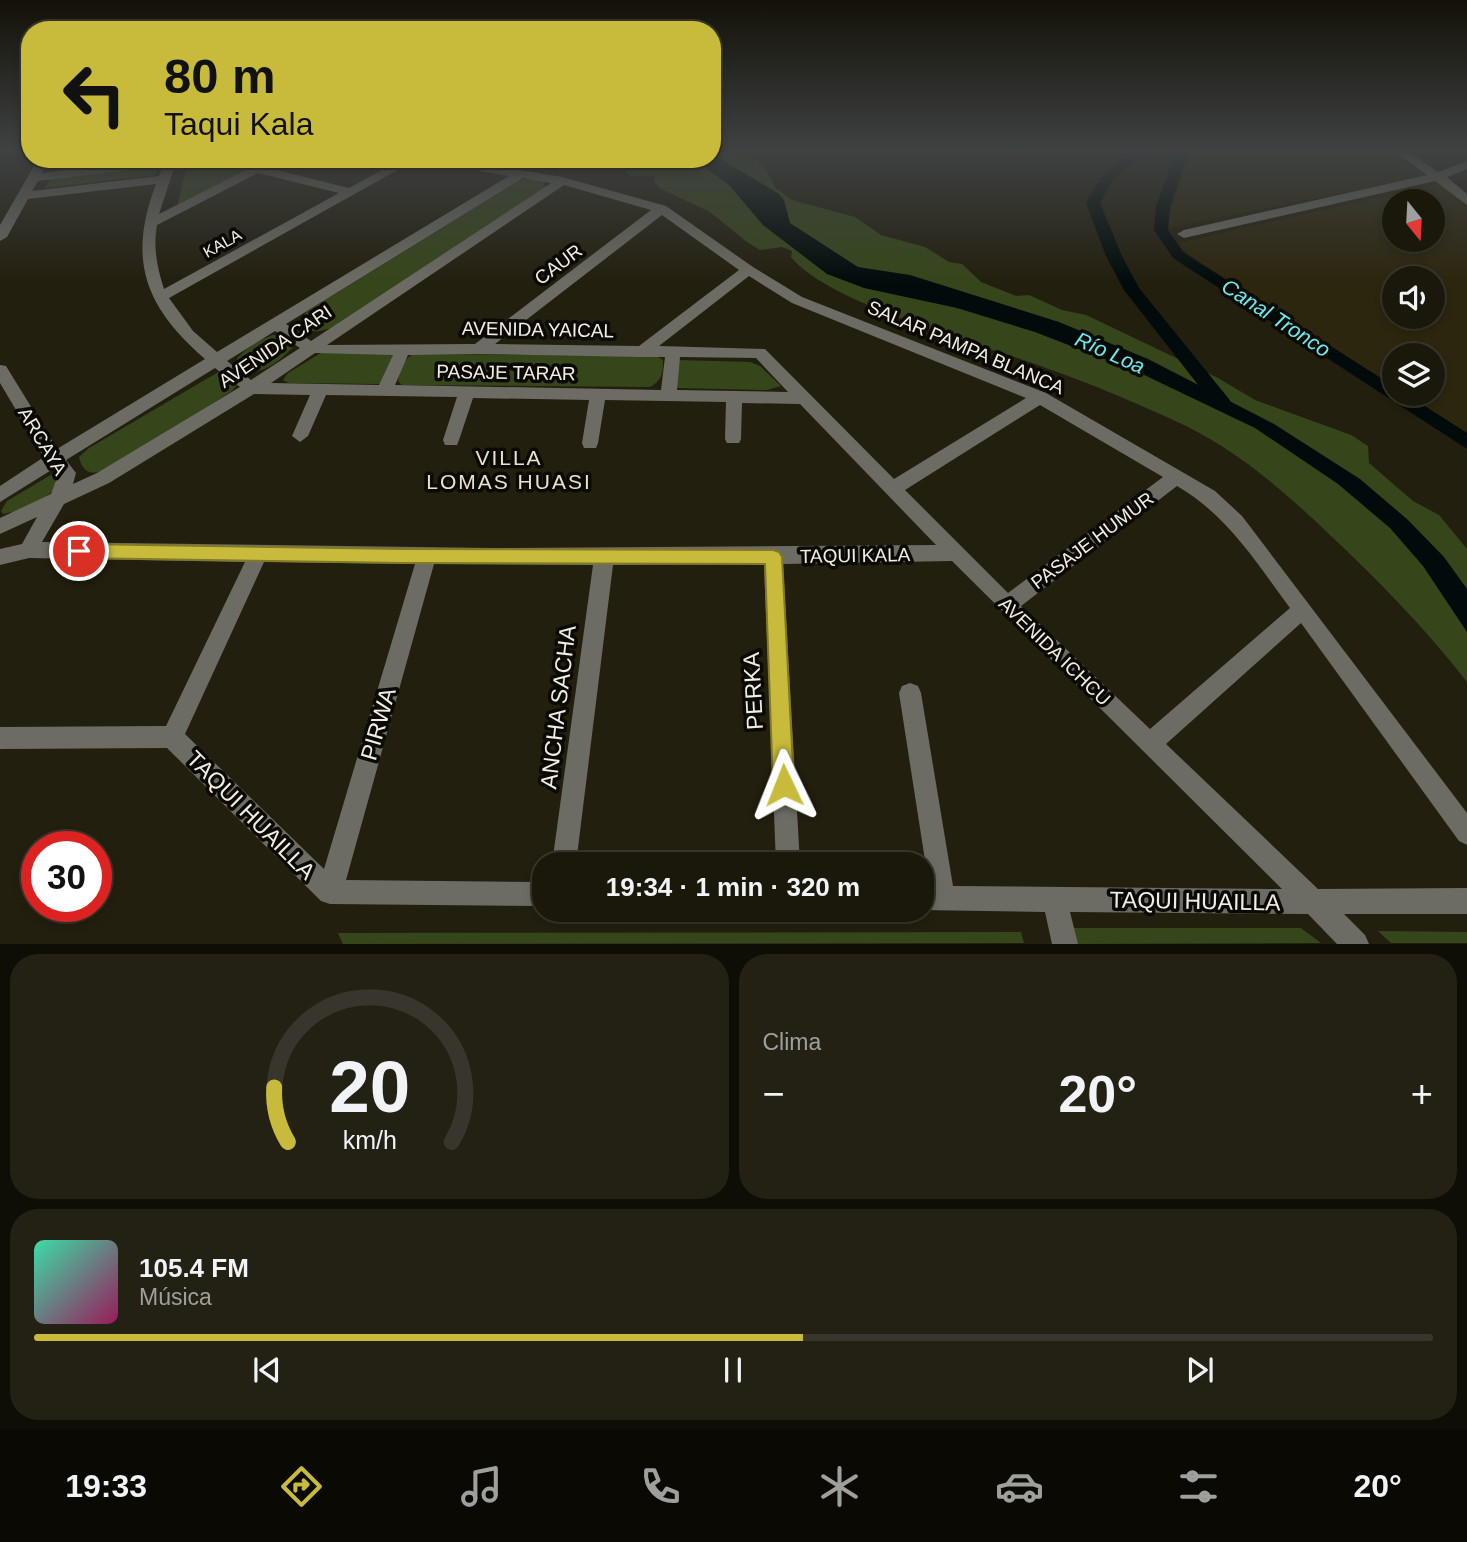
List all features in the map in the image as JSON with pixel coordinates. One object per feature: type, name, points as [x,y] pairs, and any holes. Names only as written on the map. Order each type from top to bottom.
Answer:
[{"type":"street","points":[[0,237],[23,196],[31,195]]},
{"type":"street","points":[[159,195],[151,223],[149,261],[160,297],[179,327],[251,388]]},
{"type":"street","points":[[151,223],[199,195]]},
{"type":"street","name":"KALA","points":[[160,297],[344,195]]},
{"type":"street","name":"AVENIDA CARI","points":[[0,495],[54,459],[486,195]]},
{"type":"street","name":"AVENIDA CARI","points":[[0,526],[103,478],[251,388],[541,195]]},
{"type":"street","name":"SALAR PAMPA BLANCA","points":[[612,195],[661,209],[748,270],[797,300],[1041,397],[1209,496],[1236,521],[1467,833]]},
{"type":"street","points":[[1184,234],[1357,195]]},
{"type":"street","name":"CAUR","points":[[478,349],[661,209]]},
{"type":"street","points":[[640,352],[748,270]]},
{"type":"street","name":"AVENIDA YAICAL","points":[[275,324],[310,347],[326,350],[478,349],[760,354]]},
{"type":"street","points":[[384,391],[403,349]]},
{"type":"street","points":[[668,396],[673,352]]},
{"type":"street","name":"AVENIDA ICHCU","points":[[760,354],[954,553],[1356,943]]},
{"type":"street","name":"ARCAYA","points":[[0,370],[54,459],[66,473],[66,482],[42,520],[29,550]]},
{"type":"street","name":"PASAJE TARAR","points":[[251,388],[803,398]]},
{"type":"street","points":[[300,436],[320,390]]},
{"type":"street","points":[[452,440],[467,392]]},
{"type":"street","points":[[590,443],[598,395]]},
{"type":"street","points":[[733,439],[734,397]]},
{"type":"street","points":[[892,489],[1041,397]]},
{"type":"street","name":"PASAJE HUMUR","points":[[1007,605],[1177,476]]},
{"type":"street","name":"TAQUI KALA","points":[[0,558],[29,550],[604,557],[954,553]]},
{"type":"street","points":[[172,737],[258,554]]},
{"type":"street","name":"PIRWA","points":[[330,892],[427,556]]},
{"type":"street","name":"ANCHA SACHA","points":[[566,852],[604,557]]},
{"type":"street","name":"PERKA","points":[[773,557],[787,852]]},
{"type":"street","points":[[1150,743],[1303,609]]},
{"type":"street","points":[[910,693],[928,852]]},
{"type":"street","name":"TAQUI HUAILLA","points":[[0,738],[172,737],[330,892],[532,894]]},
{"type":"street","name":"TAQUI HUAILLA","points":[[934,898],[1467,901]]},
{"type":"street","points":[[1055,900],[1065,943]]},
{"type":"shaded area","points":[[1176,195],[1331,195],[1164,229]]},
{"type":"shaded area","points":[[1446,195],[1455,195],[1467,207],[1467,434],[1422,406],[1445,406],[1445,343],[1382,343],[1382,381],[1198,266],[1178,243],[1382,197],[1382,252],[1446,252]]},
{"type":"green space","points":[[180,195],[198,195],[177,206]]},
{"type":"green space","points":[[496,195],[533,195],[331,328],[313,331],[305,329],[299,323],[306,312]]},
{"type":"green space","points":[[674,195],[785,195],[792,200],[855,217],[881,235],[925,247],[949,262],[962,264],[981,282],[1016,296],[1029,295],[1062,310],[1086,315],[1218,378],[1255,400],[1351,435],[1368,446],[1369,463],[1413,501],[1439,515],[1467,549],[1467,682],[1402,606],[1366,570],[1280,489],[1227,449],[1188,427],[1082,381],[872,307],[810,274],[791,257],[792,251],[782,247],[760,250],[710,212]]},
{"type":"green space","points":[[278,334],[293,340],[292,348],[281,359],[259,371],[244,370],[237,366],[237,358],[246,350]]},
{"type":"green space","points":[[321,353],[394,353],[380,384],[289,383],[283,380],[288,373]]},
{"type":"green space","points":[[413,354],[656,356],[663,360],[663,365],[659,379],[650,387],[402,385],[398,381],[401,369],[406,359]]},
{"type":"green space","points":[[677,360],[750,362],[760,366],[781,386],[767,390],[677,388]]},
{"type":"green space","points":[[220,371],[237,385],[232,391],[109,469],[94,473],[83,467],[79,457],[89,448]]},
{"type":"green space","points":[[59,470],[59,479],[49,494],[31,505],[3,514],[1,511],[7,501]]},
{"type":"green space","points":[[1074,928],[1301,928],[1321,943],[1069,944]]},
{"type":"green space","points":[[1378,931],[1467,932],[1467,943],[1391,943]]},
{"type":"green space","points":[[1021,932],[1024,943],[343,944],[338,933]]},
{"type":"water","name":"Río Loa","points":[[738,195],[780,195],[784,200],[790,223],[858,267],[910,275],[1059,322],[1148,359],[1274,424],[1360,479],[1408,520],[1444,557],[1467,589],[1467,632],[1423,566],[1390,528],[1338,484],[1255,428],[1138,372],[1035,332],[957,308],[864,288],[827,274],[763,225]]},
{"type":"waterway","points":[[1097,195],[1093,203],[1114,256],[1132,290],[1223,404]]},
{"type":"waterway","name":"Canal Tronco","points":[[1167,195],[1161,230],[1178,255],[1467,442]]},
{"type":"district","name":"VILLA LOMAS HUASI","points":[[509,470]]},
{"type":"route","points":[[79,551],[403,556],[773,557],[784,785]]}]
